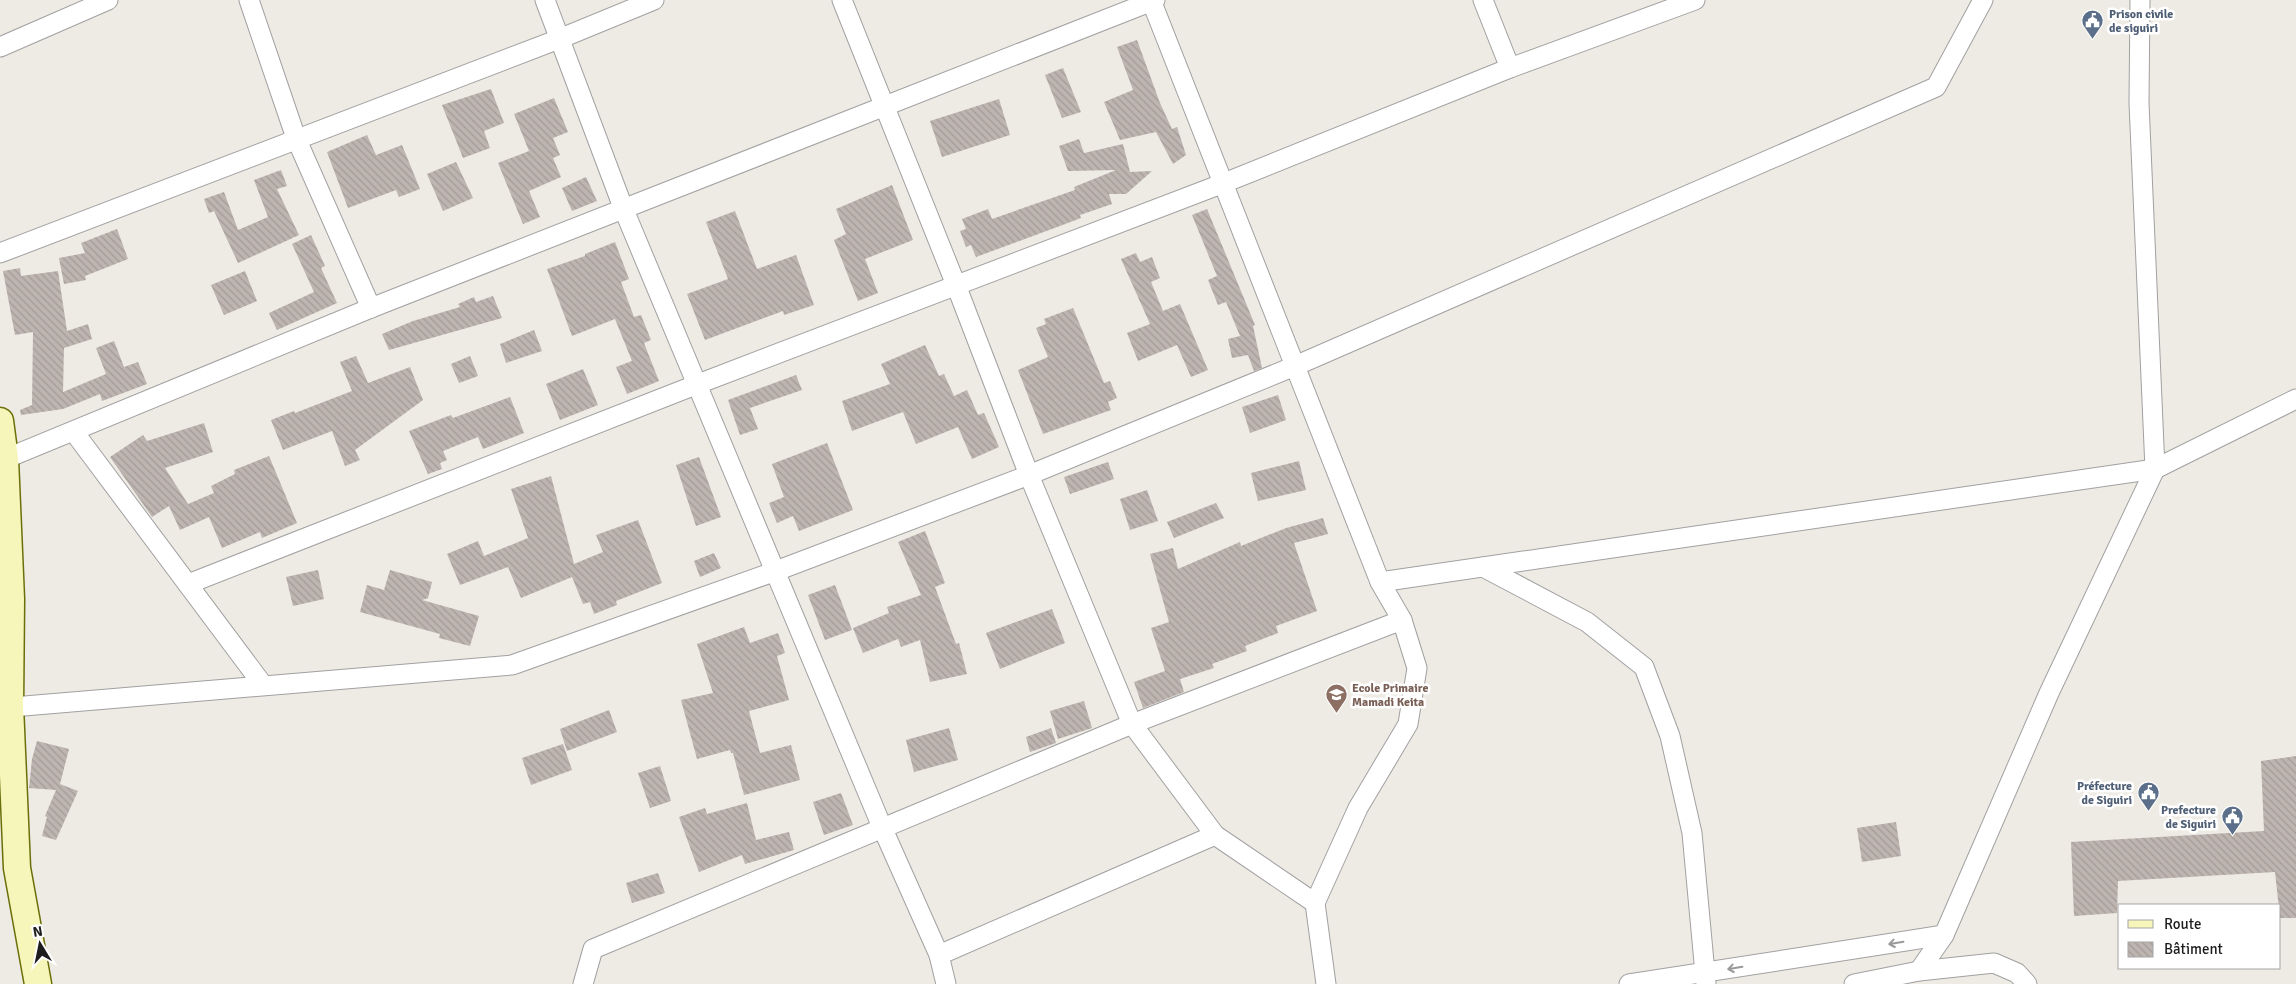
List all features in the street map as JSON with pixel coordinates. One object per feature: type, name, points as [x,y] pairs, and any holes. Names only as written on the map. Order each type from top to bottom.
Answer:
[{"type":"street","points":[[0,47],[108,0]]},
{"type":"street","points":[[249,0],[296,138],[371,308]]},
{"type":"street","points":[[545,0],[624,210],[882,827],[940,955],[946,984]]},
{"type":"street","points":[[0,253],[296,138],[559,39],[654,0]]},
{"type":"street","points":[[842,0],[883,107],[956,285],[1029,475],[1132,724],[1215,835],[1315,903]]},
{"type":"street","points":[[2,460],[74,432],[371,308],[624,210],[1153,0],[1380,582],[1402,620],[1417,668],[1408,724],[1358,808],[1315,903],[1326,984]]},
{"type":"street","points":[[1482,0],[1510,68]]},
{"type":"street","points":[[188,584],[698,384],[1224,183],[1510,68],[1695,0]]},
{"type":"street","points":[[5,707],[263,684],[512,665],[776,571],[1029,475],[1295,366],[1936,87],[1983,0]]},
{"type":"street","points":[[1919,971],[1944,935],[2049,693],[2155,469],[2139,103],[2140,0]]},
{"type":"street","points":[[1380,582],[2155,469],[2296,399]]},
{"type":"street","points":[[0,421],[11,599],[5,707],[8,869],[38,984]]},
{"type":"street","points":[[74,432],[263,684]]},
{"type":"street","points":[[1483,567],[1587,622],[1644,667],[1670,736],[1692,833],[1704,978]]},
{"type":"street","points":[[582,984],[593,949],[1132,724],[1402,620]]},
{"type":"street","points":[[940,955],[1215,835]]},
{"type":"street","points":[[1629,984],[1704,978],[1944,935]]},
{"type":"street","points":[[1854,984],[1919,971],[1994,963],[2016,973],[2027,984]]},
{"type":"building","points":[[1137,40],[1160,103],[1172,129],[1177,127],[1186,155],[1173,164],[1156,132],[1120,140],[1104,102],[1133,90],[1117,47]]},
{"type":"building","points":[[1063,68],[1081,112],[1062,118],[1045,75]]},
{"type":"building","points":[[491,89],[504,123],[484,131],[490,148],[463,158],[442,105]]},
{"type":"building","points":[[554,98],[568,132],[553,138],[560,155],[553,158],[561,177],[529,191],[540,217],[523,224],[498,163],[529,151],[514,114]]},
{"type":"building","points":[[999,99],[1010,135],[942,157],[930,121]]},
{"type":"building","points":[[367,135],[376,155],[402,145],[420,189],[399,197],[396,190],[348,208],[327,152]]},
{"type":"building","points":[[1079,139],[1084,153],[1123,144],[1130,172],[1152,171],[1126,194],[1109,194],[1112,204],[1080,215],[1081,218],[976,257],[971,245],[966,247],[960,231],[966,229],[962,219],[988,209],[992,219],[1075,190],[1074,187],[1116,170],[1068,171],[1059,146]]},
{"type":"building","points":[[456,162],[473,198],[443,211],[427,174]]},
{"type":"building","points":[[281,170],[287,186],[277,189],[299,235],[238,263],[214,211],[209,213],[204,199],[224,192],[238,230],[268,217],[254,180]]},
{"type":"building","points":[[586,177],[597,201],[572,211],[562,188]]},
{"type":"building","points":[[892,185],[913,240],[865,259],[878,293],[858,301],[834,240],[846,234],[836,209]]},
{"type":"building","points":[[1207,209],[1255,325],[1253,326],[1262,368],[1254,371],[1248,355],[1232,358],[1228,339],[1240,336],[1226,302],[1218,305],[1208,280],[1217,276],[1192,215]]},
{"type":"building","points":[[735,211],[757,269],[796,255],[814,305],[784,315],[783,311],[705,340],[687,294],[728,279],[706,222]]},
{"type":"building","points":[[117,229],[128,259],[85,276],[86,280],[64,284],[59,258],[85,253],[81,243]]},
{"type":"building","points":[[311,235],[325,266],[321,268],[337,303],[277,330],[269,313],[314,292],[292,244]]},
{"type":"building","points":[[615,242],[629,279],[621,282],[634,317],[641,315],[651,340],[644,343],[659,381],[627,394],[616,367],[632,361],[615,319],[572,336],[547,269],[585,256],[585,254]]},
{"type":"building","points":[[1136,253],[1140,262],[1152,257],[1160,278],[1151,282],[1163,311],[1180,304],[1208,370],[1191,377],[1177,345],[1138,361],[1127,333],[1150,324],[1121,259]]},
{"type":"building","points":[[20,268],[21,276],[58,271],[67,331],[88,324],[92,339],[64,348],[63,392],[106,374],[96,348],[114,341],[124,367],[138,362],[147,384],[102,401],[100,394],[63,409],[21,415],[20,410],[32,405],[33,332],[15,335],[3,271]]},
{"type":"building","points":[[245,271],[257,301],[224,315],[211,285]]},
{"type":"building","points":[[493,296],[502,318],[389,350],[382,334],[413,321],[460,307],[458,304],[474,297],[476,302]]},
{"type":"building","points":[[1073,308],[1104,383],[1110,381],[1117,398],[1108,402],[1111,410],[1043,434],[1018,370],[1048,357],[1036,328],[1046,324],[1044,319]]},
{"type":"building","points":[[534,330],[542,351],[506,363],[500,344]]},
{"type":"building","points":[[925,345],[939,376],[944,374],[954,396],[967,390],[978,415],[984,413],[999,447],[972,459],[958,427],[916,444],[903,412],[852,431],[842,401],[890,384],[881,364]]},
{"type":"building","points":[[356,356],[368,383],[410,367],[423,400],[355,450],[360,460],[345,466],[332,431],[283,450],[271,420],[352,391],[340,362]]},
{"type":"building","points":[[470,356],[478,376],[459,383],[451,364]]},
{"type":"building","points":[[583,369],[598,405],[560,420],[546,384]]},
{"type":"building","points":[[796,375],[802,390],[750,408],[758,429],[740,435],[728,400]]},
{"type":"building","points":[[1278,395],[1286,420],[1250,433],[1242,407]]},
{"type":"building","points":[[510,397],[524,433],[483,449],[478,437],[443,451],[447,460],[440,463],[442,469],[428,474],[409,431],[451,415],[453,418]]},
{"type":"building","points":[[204,423],[213,452],[165,468],[188,504],[214,493],[211,486],[235,474],[234,470],[269,456],[297,523],[262,538],[260,532],[222,548],[209,517],[180,530],[169,506],[152,517],[110,457],[143,435],[147,441]]},
{"type":"building","points":[[827,443],[853,510],[799,531],[793,516],[777,523],[769,503],[784,497],[772,464]]},
{"type":"building","points":[[699,457],[721,517],[696,526],[676,465]]},
{"type":"building","points":[[1299,461],[1306,490],[1258,501],[1251,473]]},
{"type":"building","points":[[1108,462],[1114,479],[1070,494],[1064,477]]},
{"type":"building","points":[[551,476],[574,564],[603,552],[596,535],[638,520],[662,583],[616,601],[617,605],[594,614],[590,602],[583,604],[572,577],[521,598],[508,567],[460,585],[447,554],[478,541],[484,556],[528,538],[511,489]]},
{"type":"building","points":[[1147,490],[1158,521],[1130,530],[1120,499]]},
{"type":"building","points":[[1216,503],[1224,518],[1174,538],[1167,522]]},
{"type":"building","points":[[1323,518],[1328,534],[1294,543],[1317,611],[1276,626],[1278,633],[1245,646],[1247,651],[1212,664],[1214,668],[1180,679],[1184,692],[1143,708],[1134,682],[1165,671],[1151,628],[1169,622],[1150,554],[1173,548],[1178,569],[1240,542],[1241,546],[1286,528]]},
{"type":"building","points":[[925,531],[945,583],[935,587],[956,644],[959,643],[967,674],[930,682],[920,640],[901,647],[898,639],[863,653],[853,628],[889,613],[887,607],[921,595],[898,542]]},
{"type":"building","points":[[714,553],[721,568],[700,577],[694,561]]},
{"type":"building","points":[[318,570],[324,599],[293,606],[286,577]]},
{"type":"building","points":[[390,570],[432,582],[428,598],[422,600],[479,616],[470,646],[439,638],[440,634],[360,612],[367,585],[384,590]]},
{"type":"building","points":[[835,585],[852,630],[825,640],[808,595]]},
{"type":"building","points":[[1052,609],[1065,643],[1000,669],[986,633]]},
{"type":"building","points":[[744,627],[750,643],[778,633],[785,653],[777,656],[789,700],[749,711],[760,753],[791,745],[800,780],[744,795],[733,753],[730,750],[697,759],[681,700],[713,693],[697,644]]},
{"type":"building","points":[[1084,701],[1092,728],[1058,739],[1050,711]]},
{"type":"building","points":[[609,710],[617,732],[567,751],[560,729]]},
{"type":"building","points":[[949,728],[958,760],[914,772],[906,740]]},
{"type":"building","points":[[1051,728],[1056,743],[1030,752],[1026,737]]},
{"type":"building","points":[[37,741],[69,749],[60,784],[78,791],[56,840],[42,836],[47,817],[45,816],[56,790],[29,788],[32,759]]},
{"type":"building","points":[[563,744],[572,770],[531,785],[522,758]]},
{"type":"building","name":"Prefecture de Siguiri","points":[[2296,756],[2296,918],[2281,918],[2281,904],[2278,904],[2275,872],[2118,881],[2117,913],[2074,916],[2071,842],[2264,831],[2261,761]]},
{"type":"building","points":[[660,766],[671,801],[650,808],[638,773]]},
{"type":"building","points":[[841,793],[853,825],[824,835],[813,802]]},
{"type":"building","points":[[747,803],[756,840],[789,832],[794,850],[745,864],[742,855],[699,872],[679,817],[705,808],[707,814]]},
{"type":"building","points":[[1896,822],[1901,856],[1862,862],[1857,828]]},
{"type":"building","points":[[658,873],[665,893],[632,903],[626,883]]},
{"type":"place","name":"Prison civile de siguiri","points":[[2093,40]]},
{"type":"place","name":"Ecole Primaire Mamadi Keita","points":[[1336,714]]},
{"type":"place","name":"Préfecture de Siguiri","points":[[2148,812]]},
{"type":"place","name":"Prefecture de Siguiri","points":[[2232,836]]}]
